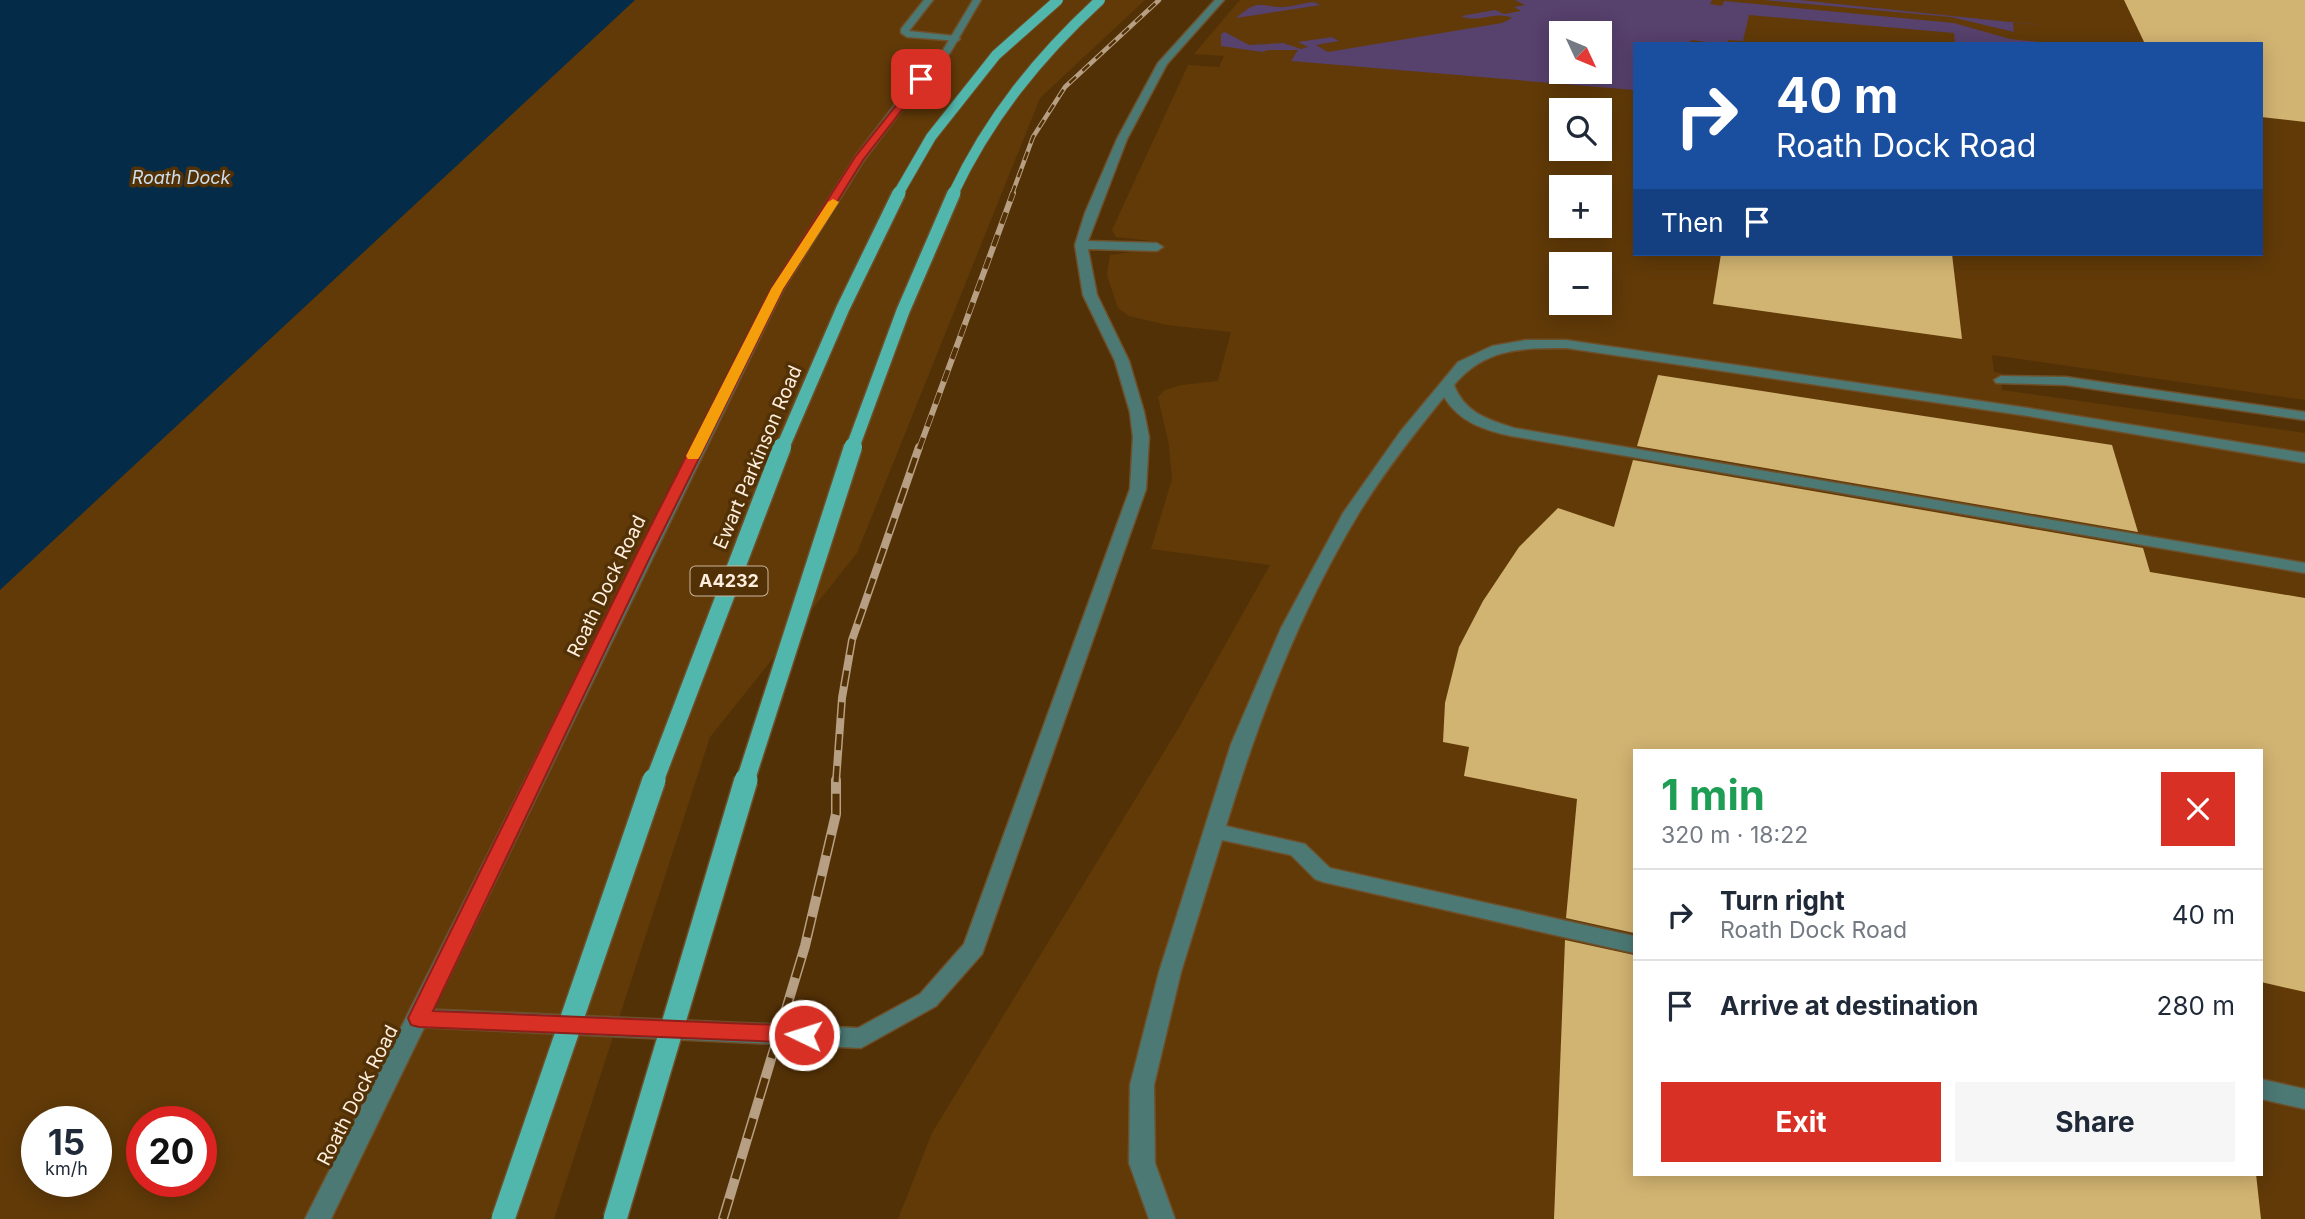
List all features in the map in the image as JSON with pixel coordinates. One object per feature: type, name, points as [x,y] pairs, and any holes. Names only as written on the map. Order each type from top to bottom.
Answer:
[{"type":"main road","name":"Ewart Parkinson Road","points":[[503,1219],[673,726],[774,467],[843,308],[888,213],[938,127],[996,55],[1058,0]]},
{"type":"main road","points":[[615,1219],[794,623],[859,428],[914,283],[952,191],[994,117],[1031,67],[1100,0]]},
{"type":"street","points":[[929,0],[904,32],[955,39]]},
{"type":"street","name":"Roath Dock Road","points":[[318,1219],[777,289],[871,142],[955,39],[977,0]]},
{"type":"street","points":[[419,1018],[861,1038],[928,1000],[974,948],[1138,489],[1141,436],[1134,399],[1122,362],[1090,295],[1081,245],[1091,213],[1122,139],[1163,63],[1220,0]]},
{"type":"street","points":[[1081,245],[1157,247]]},
{"type":"street","points":[[1162,1219],[1142,1163],[1142,1085],[1170,972],[1241,744],[1290,628],[1351,513],[1405,435],[1463,365],[1497,349],[1526,344],[1566,344],[2014,410],[2305,458]]},
{"type":"street","points":[[2001,380],[2066,381],[2305,416]]},
{"type":"street","points":[[1447,384],[1452,403],[1471,418],[1511,432],[2305,568]]},
{"type":"street","points":[[1214,831],[1298,849],[1323,874],[1633,945]]},
{"type":"street","points":[[2263,1089],[2305,1099]]},
{"type":"shaded area","points":[[0,0],[1145,0],[1040,98],[857,553],[710,737],[554,1219],[0,1219]]},
{"type":"shaded area","points":[[1240,0],[2305,0],[2305,400],[1992,355],[1994,372],[2001,373],[2002,390],[2305,433],[2305,1219],[898,1219],[932,1133],[1178,729],[1270,565],[1151,549],[1172,479],[1169,445],[1158,397],[1165,390],[1181,385],[1218,381],[1231,332],[1167,325],[1129,316],[1118,308],[1107,275],[1110,255],[1155,252],[1161,242],[1116,237],[1112,230],[1188,65],[1219,67],[1224,56],[1194,54]]},
{"type":"shaded area","points":[[1515,0],[1712,0],[1710,4],[1722,6],[1724,1],[1954,23],[2010,39],[2039,42],[1955,42],[1954,33],[1749,15],[1743,41],[1633,42],[1633,90],[1563,84],[1612,84],[1612,21],[1549,21],[1549,83],[1291,61],[1298,50],[1262,52],[1221,46],[1221,34],[1225,32],[1249,45],[1283,43],[1301,49],[1308,47],[1298,42],[1332,37],[1339,41],[1316,45],[1328,52],[1502,23],[1512,18],[1499,15],[1474,19],[1461,16],[1495,10],[1504,14],[1521,11],[1514,7],[1525,5]]},
{"type":"shaded area","points":[[1764,0],[1799,0],[2013,22],[2014,32],[1951,17]]},
{"type":"shaded area","points":[[1313,2],[1321,5],[1236,18],[1256,5],[1282,7]]},
{"type":"water","name":"Roath Dock","points":[[0,0],[635,0],[0,590]]},
{"type":"building","points":[[2124,0],[2305,0],[2305,122],[2263,117],[2263,42],[2144,42]]},
{"type":"building","points":[[1721,256],[1952,256],[1962,339],[1713,304]]},
{"type":"building","points":[[1658,375],[2112,445],[2138,532],[1637,446]]},
{"type":"building","points":[[1633,460],[2143,548],[2150,572],[2305,598],[2305,992],[2263,982],[2263,749],[1633,749],[1633,933],[1566,918],[1577,799],[1464,776],[1469,747],[1443,742],[1445,703],[1459,647],[1483,601],[1519,547],[1558,508],[1614,527]]},
{"type":"building","points":[[1565,940],[1633,955],[1633,1176],[2256,1176],[2261,1219],[1554,1219]]},
{"type":"railway","points":[[1012,194],[1033,137],[1065,87],[1159,0]]},
{"type":"railway","points":[[919,449],[1013,193]]},
{"type":"railway","points":[[836,782],[842,698],[852,640],[919,447]]},
{"type":"railway","points":[[723,1219],[805,946],[836,814],[836,782]]},
{"type":"slow traffic","points":[[693,456],[777,289],[833,202]]},
{"type":"route","points":[[804,1035],[419,1018],[500,848],[777,289],[825,217],[859,159],[921,79]]}]
